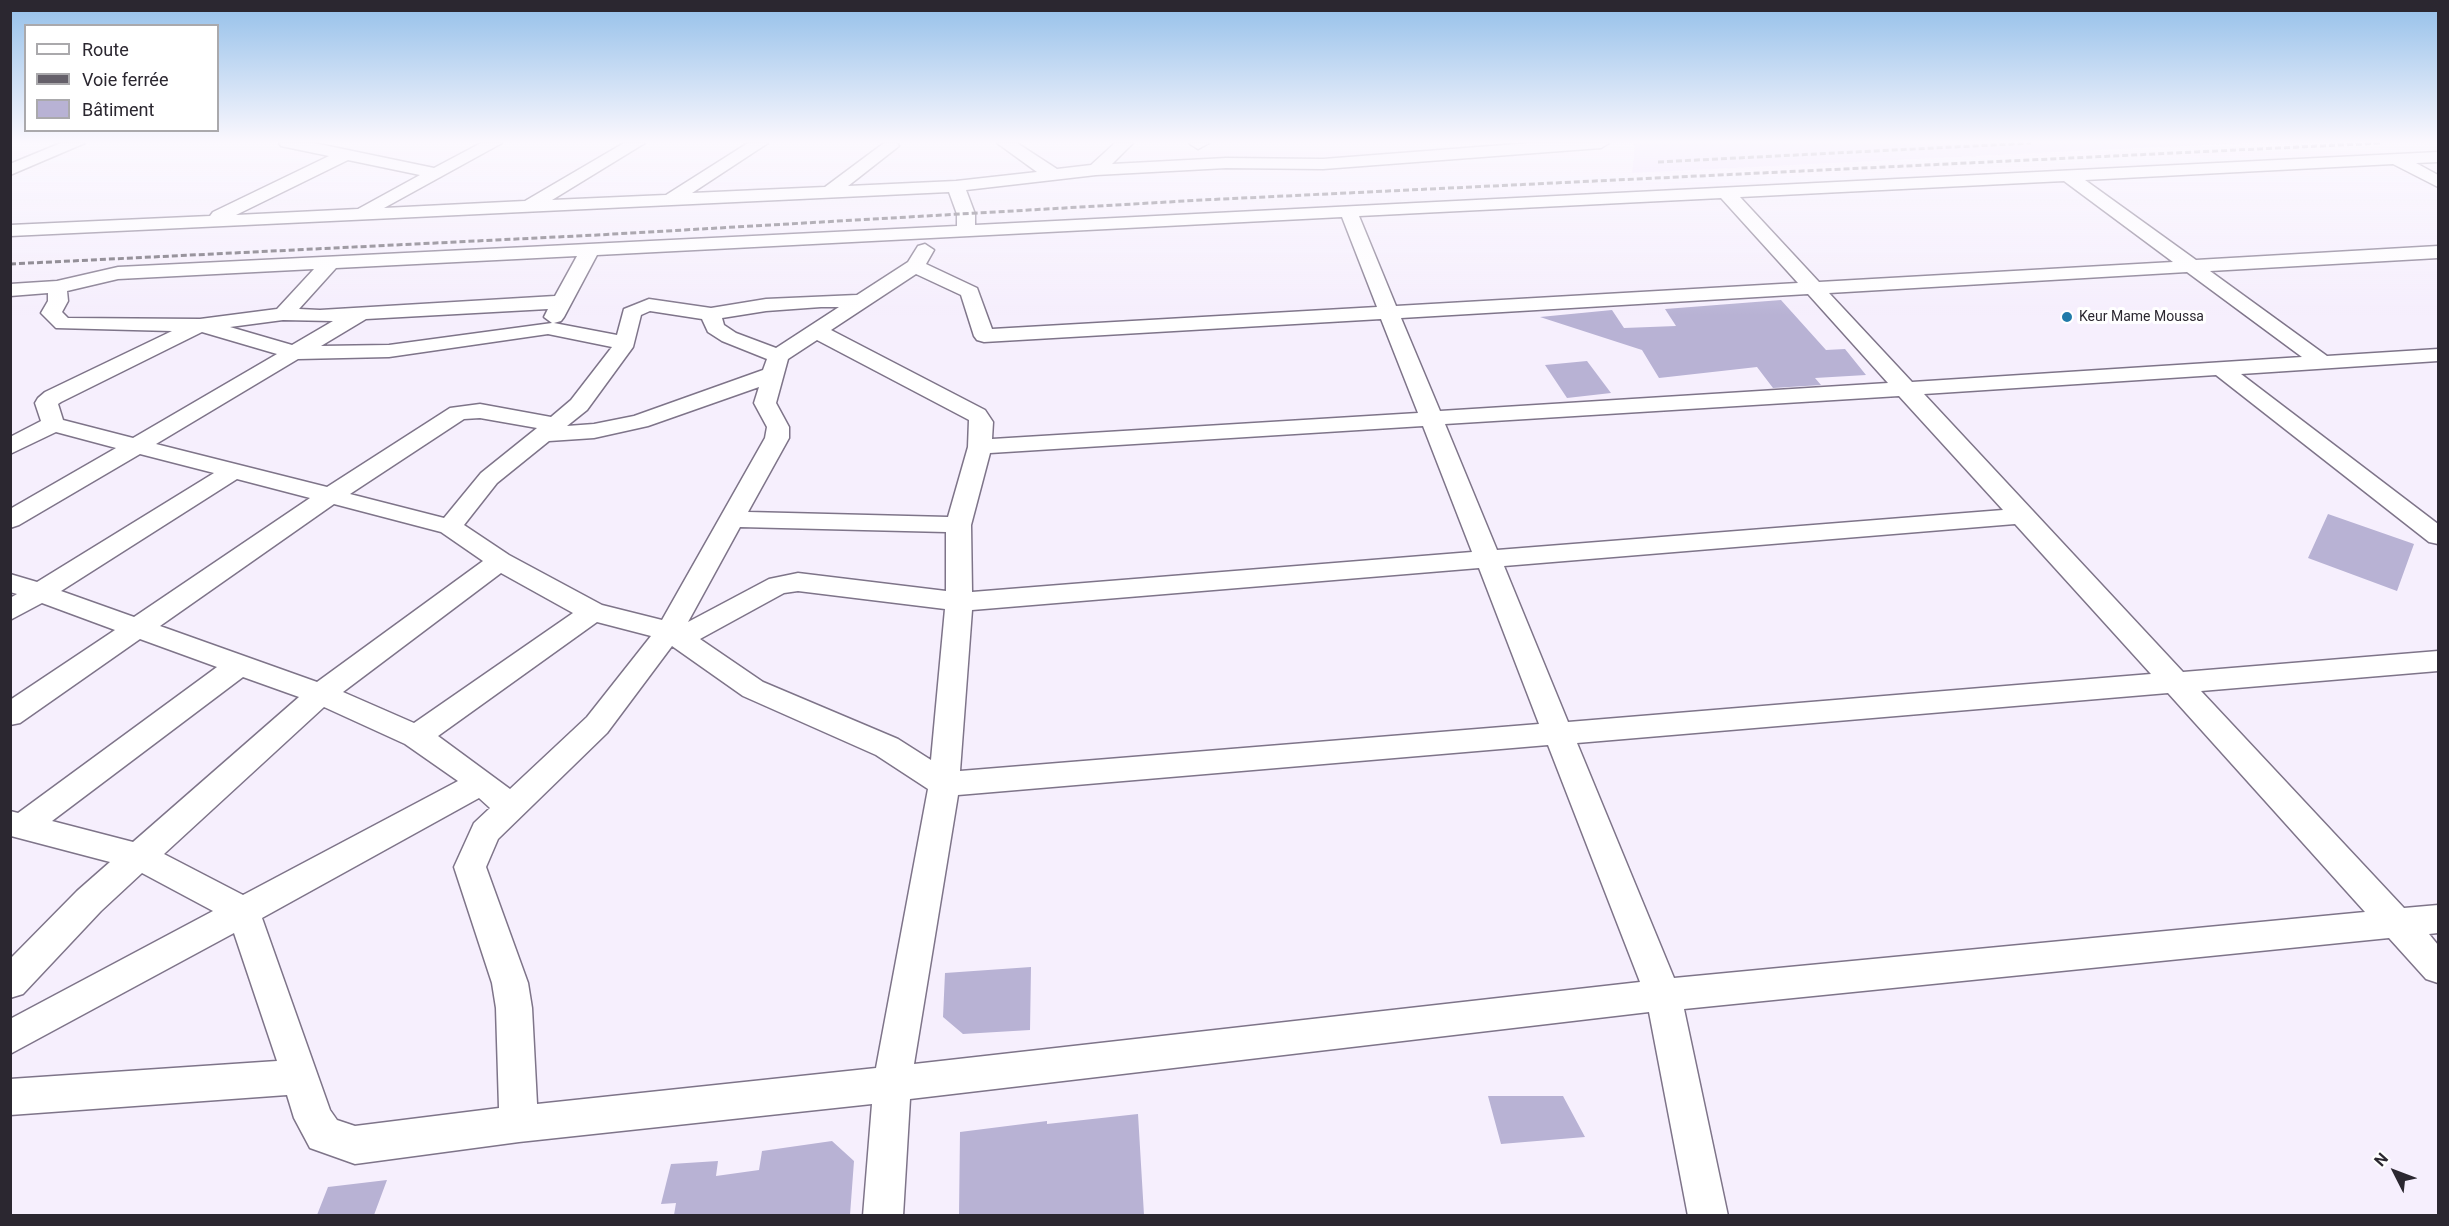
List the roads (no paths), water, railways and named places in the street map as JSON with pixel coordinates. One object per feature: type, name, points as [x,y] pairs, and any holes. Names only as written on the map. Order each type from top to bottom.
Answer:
[{"type":"street","points":[[208,221],[251,200]]},
{"type":"street","points":[[357,214],[384,200]]},
{"type":"street","points":[[528,206],[538,200]]},
{"type":"street","points":[[10,231],[665,200]]},
{"type":"street","points":[[961,200],[966,214],[966,232]]},
{"type":"street","points":[[10,290],[57,287],[118,273],[1590,200]]},
{"type":"street","points":[[1733,200],[2439,968]]},
{"type":"street","points":[[2101,200],[2322,362]]},
{"type":"street","points":[[1349,213],[1663,995],[1708,1215]]},
{"type":"street","points":[[10,715],[330,496],[458,413],[480,411],[550,430],[594,431],[640,421],[774,365],[816,331],[915,266],[934,233]]},
{"type":"street","points":[[548,328],[591,248]]},
{"type":"street","points":[[915,266],[970,292],[984,336],[2439,252]]},
{"type":"street","points":[[283,314],[330,263]]},
{"type":"street","points":[[57,287],[58,301],[51,313],[63,324],[200,325],[283,314],[320,316],[562,302]]},
{"type":"street","points":[[450,527],[489,478],[579,405],[626,344],[631,313],[636,309],[648,305],[711,314],[766,305],[862,301]]},
{"type":"street","points":[[10,520],[362,313]]},
{"type":"street","points":[[711,314],[715,328],[774,365]]},
{"type":"street","points":[[53,424],[46,403],[53,397],[200,325],[297,353],[357,354],[389,351],[548,328],[626,344]]},
{"type":"street","points":[[816,331],[977,415],[982,422],[980,447],[958,525],[959,602],[944,784],[892,1084],[883,1215]]},
{"type":"street","points":[[980,447],[2439,355]]},
{"type":"street","points":[[519,1124],[514,1008],[510,983],[470,867],[485,832],[597,725],[674,635],[777,438],[778,427],[765,404],[774,365]]},
{"type":"street","points":[[2221,369],[2439,536]]},
{"type":"street","points":[[10,447],[53,424],[450,527],[500,561],[593,612],[674,635],[753,689],[887,747],[944,784],[2439,661]]},
{"type":"street","points":[[10,611],[234,471]]},
{"type":"street","points":[[674,635],[778,585],[798,582],[959,602],[2023,516]]},
{"type":"street","points":[[733,519],[958,525]]},
{"type":"street","points":[[10,983],[89,901],[321,694],[500,561]]},
{"type":"street","points":[[10,582],[321,694],[416,736],[482,782],[510,807]]},
{"type":"street","points":[[416,736],[593,612]]},
{"type":"street","points":[[16,825],[239,664]]},
{"type":"street","points":[[10,1038],[482,782]]},
{"type":"street","points":[[16,825],[141,857],[243,911],[313,1118],[324,1135],[355,1145],[519,1124],[892,1084],[1663,995],[2439,919]]},
{"type":"street","points":[[10,1097],[301,1077]]},
{"type":"railway","points":[[10,264],[597,235],[1198,200]]},
{"type":"place","name":"Keur Mame Moussa","points":[[2067,317]]}]
